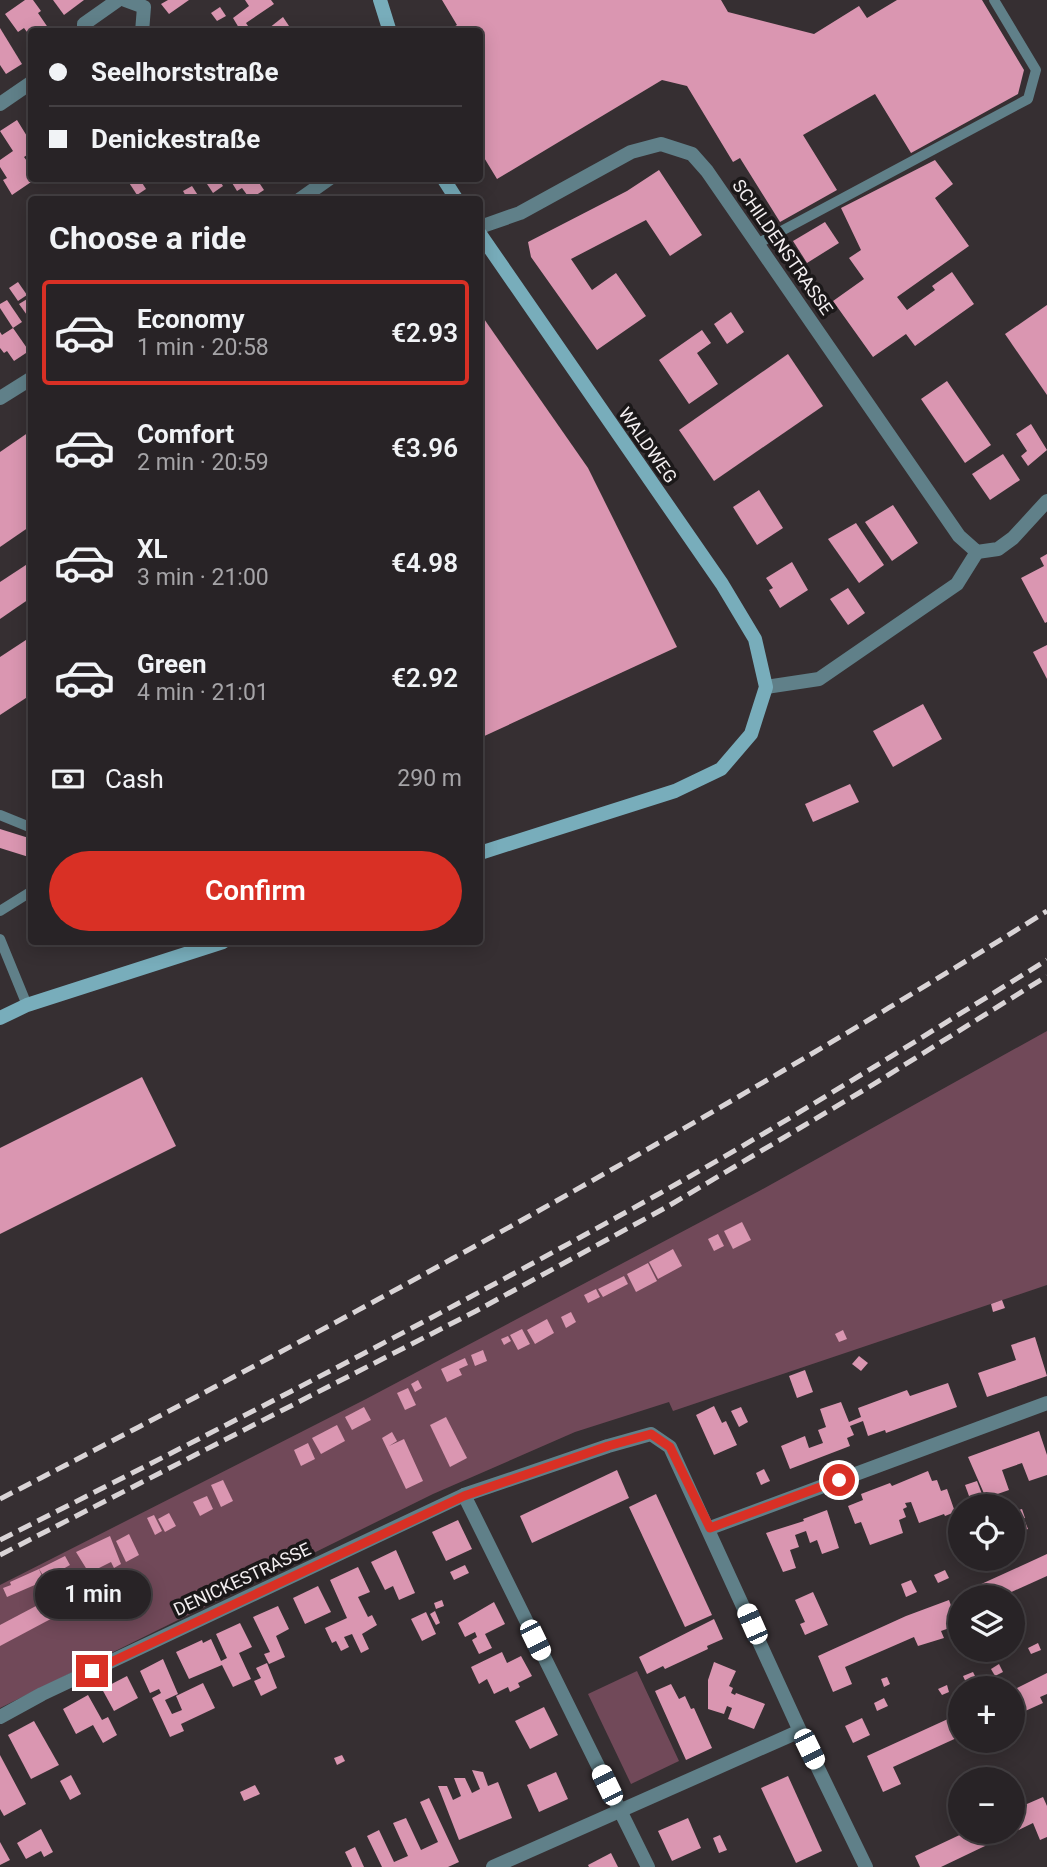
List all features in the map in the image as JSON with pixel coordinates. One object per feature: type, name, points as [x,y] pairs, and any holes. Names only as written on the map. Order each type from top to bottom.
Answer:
[{"type":"street","points":[[84,28],[84,24],[118,0]]},
{"type":"street","points":[[125,0],[144,8],[142,28]]},
{"type":"street","points":[[380,0],[389,28]]},
{"type":"street","points":[[0,104],[28,85]]},
{"type":"street","name":"SCHILDENSTRASSE","points":[[483,226],[520,213],[631,152],[661,144],[692,154],[707,171],[959,536],[977,552]]},
{"type":"street","points":[[305,196],[324,182]]},
{"type":"street","name":"WALDWEG","points":[[483,238],[722,584],[755,639],[766,687]]},
{"type":"street","points":[[0,398],[28,380]]},
{"type":"street","points":[[483,850],[675,791],[721,769],[751,734],[766,687],[819,679],[957,584],[977,552],[998,549],[1013,538],[1047,501]]},
{"type":"street","points":[[0,1018],[27,1005],[214,945]]},
{"type":"street","points":[[866,1867],[800,1731],[710,1528],[1047,1403]]},
{"type":"street","name":"DENICKESTRASSE","points":[[0,1717],[42,1694],[464,1496],[608,1446],[651,1434],[670,1447],[710,1528]]},
{"type":"street","points":[[464,1496],[648,1867]]},
{"type":"street","points":[[493,1867],[800,1731]]},
{"type":"lane","points":[[757,244],[1028,99],[1036,70],[994,0]]},
{"type":"lane","points":[[0,815],[28,826]]},
{"type":"lane","points":[[0,911],[28,894]]},
{"type":"lane","points":[[0,939],[27,1005]]},
{"type":"shaded area","points":[[1047,1031],[1047,1285],[673,1411],[669,1402],[575,1432],[433,1494],[0,1708],[0,1585],[366,1399],[761,1190]]},
{"type":"shaded area","points":[[637,1671],[679,1761],[631,1784],[588,1694]]},
{"type":"building","points":[[25,0],[33,0],[48,28],[28,28],[28,34],[24,28],[18,32],[5,14]]},
{"type":"building","points":[[53,0],[84,0],[64,15]]},
{"type":"building","points":[[168,0],[189,0],[169,14],[161,4]]},
{"type":"building","points":[[245,0],[271,0],[274,4],[246,23],[249,28],[239,28],[233,18],[249,6]]},
{"type":"building","points":[[442,0],[721,0],[728,12],[814,34],[859,6],[867,18],[897,0],[982,0],[1024,70],[1018,94],[911,153],[875,94],[803,135],[837,190],[780,222],[740,158],[733,162],[687,86],[662,80],[497,179],[483,156],[483,28],[452,28],[457,25]]},
{"type":"building","points":[[220,7],[226,16],[217,21],[211,13]]},
{"type":"building","points":[[283,17],[290,28],[269,28]]},
{"type":"building","points":[[0,28],[22,64],[6,74],[0,65]]},
{"type":"building","points":[[17,120],[28,138],[28,154],[24,157],[28,162],[28,182],[31,182],[12,195],[3,180],[7,178],[0,167],[0,160],[13,151],[0,131]]},
{"type":"building","points":[[935,160],[953,184],[935,198],[969,246],[897,297],[907,310],[935,290],[932,286],[952,272],[974,304],[915,346],[906,334],[873,357],[833,301],[864,279],[849,258],[861,250],[841,208]]},
{"type":"building","points":[[659,170],[702,235],[670,256],[646,220],[571,259],[592,290],[616,273],[646,316],[597,350],[531,257],[528,242],[627,191]]},
{"type":"building","points":[[129,182],[142,182],[146,189],[137,195]]},
{"type":"building","points":[[206,182],[220,182],[223,186],[213,193]]},
{"type":"building","points":[[231,182],[259,182],[264,190],[255,196],[248,196],[242,188],[237,191]]},
{"type":"building","points":[[192,186],[198,196],[186,196],[183,191]]},
{"type":"building","points":[[825,222],[839,243],[807,263],[793,241]]},
{"type":"building","points":[[18,282],[27,295],[18,301],[9,288]]},
{"type":"building","points":[[28,298],[28,316],[19,304]]},
{"type":"building","points":[[7,300],[22,322],[13,328],[0,308],[0,304]]},
{"type":"building","points":[[1047,305],[1047,395],[1005,334]]},
{"type":"building","points":[[731,312],[744,332],[727,344],[714,324]]},
{"type":"building","points":[[483,317],[588,468],[677,647],[483,737]]},
{"type":"building","points":[[13,328],[28,352],[14,361],[7,351],[4,353],[0,348],[0,332],[2,335]]},
{"type":"building","points":[[702,330],[711,343],[697,353],[718,384],[689,404],[659,360]]},
{"type":"building","points":[[788,354],[823,406],[714,481],[679,430]]},
{"type":"building","points":[[947,381],[991,445],[965,463],[921,399]]},
{"type":"building","points":[[1031,424],[1047,450],[1028,466],[1021,456],[1027,451],[1016,434]]},
{"type":"building","points":[[28,433],[28,528],[0,547],[0,452]]},
{"type":"building","points":[[1003,454],[1020,480],[990,500],[972,474]]},
{"type":"building","points":[[759,490],[783,528],[757,545],[733,507]]},
{"type":"building","points":[[893,505],[918,543],[892,561],[865,522]]},
{"type":"building","points":[[856,523],[884,565],[859,583],[828,539]]},
{"type":"building","points":[[1047,554],[1045,623],[1021,578],[1044,566],[1040,558]]},
{"type":"building","points":[[792,562],[808,590],[780,608],[769,590],[773,588],[766,578]]},
{"type":"building","points":[[28,564],[28,600],[0,619],[0,582]]},
{"type":"building","points":[[848,588],[865,613],[848,625],[830,599]]},
{"type":"building","points":[[28,639],[28,697],[0,715],[0,657]]},
{"type":"building","points":[[1047,645],[1047,679],[1033,652]]},
{"type":"building","points":[[923,704],[942,739],[893,767],[873,731]]},
{"type":"building","points":[[850,784],[859,802],[813,822],[805,804]]},
{"type":"building","points":[[0,829],[28,838],[28,857],[0,848]]},
{"type":"building","points":[[142,1077],[176,1146],[0,1234],[0,1148]]},
{"type":"building","points":[[742,1222],[751,1240],[733,1249],[724,1231]]},
{"type":"building","points":[[718,1234],[724,1246],[714,1251],[708,1239]]},
{"type":"building","points":[[673,1249],[682,1266],[658,1279],[649,1262]]},
{"type":"building","points":[[648,1263],[657,1281],[636,1292],[627,1274]]},
{"type":"building","points":[[624,1276],[628,1284],[603,1297],[598,1289]]},
{"type":"building","points":[[596,1289],[600,1297],[588,1303],[584,1295]]},
{"type":"building","points":[[1002,1300],[1005,1308],[993,1312],[991,1304]]},
{"type":"building","points":[[571,1312],[576,1322],[566,1328],[561,1317]]},
{"type":"building","points":[[547,1319],[554,1333],[535,1344],[527,1330]]},
{"type":"building","points":[[522,1329],[530,1344],[518,1350],[510,1335]]},
{"type":"building","points":[[843,1330],[847,1339],[839,1342],[835,1334]]},
{"type":"building","points":[[508,1336],[511,1341],[504,1345],[501,1339]]},
{"type":"building","points":[[1035,1337],[1047,1376],[987,1397],[978,1373],[1016,1360],[1011,1345]]},
{"type":"building","points":[[483,1350],[487,1361],[475,1366],[471,1355]]},
{"type":"building","points":[[859,1356],[868,1363],[861,1371],[852,1364]]},
{"type":"building","points":[[465,1358],[468,1365],[459,1369],[462,1375],[447,1382],[441,1369]]},
{"type":"building","points":[[805,1370],[813,1392],[797,1398],[789,1376]]},
{"type":"building","points":[[418,1380],[422,1388],[415,1392],[411,1384]]},
{"type":"building","points":[[948,1383],[957,1407],[886,1433],[885,1430],[868,1436],[863,1421],[850,1426],[854,1435],[847,1438],[850,1446],[790,1469],[781,1446],[805,1436],[809,1448],[823,1443],[818,1430],[826,1427],[820,1409],[841,1402],[849,1422],[861,1417],[858,1408],[907,1390],[910,1396]]},
{"type":"building","points":[[408,1388],[416,1405],[405,1410],[397,1393]]},
{"type":"building","points":[[714,1406],[722,1423],[726,1421],[737,1445],[714,1455],[696,1415]]},
{"type":"building","points":[[364,1407],[371,1420],[352,1430],[345,1417]]},
{"type":"building","points":[[741,1407],[748,1422],[739,1427],[731,1411]]},
{"type":"building","points":[[446,1417],[467,1458],[450,1467],[430,1425]]},
{"type":"building","points":[[337,1425],[345,1441],[321,1454],[312,1438]]},
{"type":"building","points":[[1039,1431],[1047,1455],[1047,1475],[1029,1481],[1022,1463],[1002,1470],[1009,1490],[998,1494],[984,1494],[968,1457]]},
{"type":"building","points":[[392,1432],[397,1441],[389,1446],[404,1439],[423,1481],[406,1489],[382,1438]]},
{"type":"building","points":[[308,1443],[315,1459],[301,1466],[294,1450]]},
{"type":"building","points":[[764,1469],[770,1481],[761,1485],[756,1473]]},
{"type":"building","points":[[617,1470],[629,1498],[532,1543],[520,1516]]},
{"type":"building","points":[[928,1471],[932,1481],[937,1480],[941,1491],[947,1489],[948,1515],[919,1523],[911,1502],[905,1503],[907,1507],[903,1509],[906,1517],[899,1520],[903,1533],[870,1545],[861,1522],[855,1524],[848,1506],[863,1500],[861,1494],[890,1483],[892,1486]]},
{"type":"building","points":[[223,1480],[233,1501],[221,1507],[211,1485]]},
{"type":"building","points":[[977,1481],[982,1494],[968,1494],[965,1485]]},
{"type":"building","points":[[656,1494],[712,1615],[685,1627],[629,1507]]},
{"type":"building","points":[[207,1496],[213,1509],[200,1516],[193,1502]]},
{"type":"building","points":[[827,1510],[839,1548],[822,1554],[817,1540],[810,1543],[806,1531],[795,1535],[799,1547],[790,1550],[796,1568],[783,1572],[766,1533],[804,1521],[803,1519]]},
{"type":"building","points":[[169,1513],[176,1526],[165,1532],[158,1519]]},
{"type":"building","points":[[154,1515],[162,1531],[155,1535],[147,1518]]},
{"type":"building","points":[[458,1520],[472,1549],[446,1561],[432,1532]]},
{"type":"building","points":[[129,1534],[139,1555],[126,1562],[116,1541]]},
{"type":"building","points":[[110,1536],[121,1564],[114,1568],[111,1562],[89,1573],[76,1552]]},
{"type":"building","points":[[396,1550],[415,1593],[399,1600],[393,1586],[385,1590],[371,1562]]},
{"type":"building","points":[[1047,1554],[1047,1576],[1025,1586],[979,1585],[1010,1571],[1025,1571],[1025,1564]]},
{"type":"building","points":[[65,1556],[70,1565],[63,1569],[65,1572],[50,1580],[47,1575],[44,1577],[39,1569]]},
{"type":"building","points":[[465,1565],[469,1573],[454,1580],[450,1572]]},
{"type":"building","points":[[358,1567],[370,1592],[358,1597],[368,1617],[372,1615],[377,1625],[362,1634],[369,1649],[361,1653],[352,1634],[344,1637],[349,1647],[341,1651],[336,1641],[332,1643],[325,1628],[347,1618],[330,1580]]},
{"type":"building","points":[[39,1569],[44,1581],[7,1597],[3,1588]]},
{"type":"building","points":[[945,1570],[949,1578],[938,1583],[934,1575]]},
{"type":"building","points":[[911,1580],[917,1592],[906,1597],[901,1584]]},
{"type":"building","points":[[318,1586],[331,1612],[305,1624],[293,1598]]},
{"type":"building","points":[[813,1592],[828,1625],[805,1635],[800,1624],[805,1622],[795,1600]]},
{"type":"building","points":[[53,1597],[62,1613],[0,1646],[0,1625]]},
{"type":"building","points":[[442,1600],[444,1606],[436,1609],[434,1603]]},
{"type":"building","points":[[948,1600],[948,1629],[941,1631],[944,1638],[918,1646],[914,1637],[845,1667],[852,1684],[833,1692],[818,1656],[906,1616]]},
{"type":"building","points":[[494,1602],[505,1624],[485,1634],[492,1648],[479,1654],[472,1640],[477,1637],[475,1632],[465,1637],[458,1623]]},
{"type":"building","points":[[278,1606],[289,1629],[276,1636],[285,1657],[269,1664],[264,1654],[270,1652],[253,1617]]},
{"type":"building","points":[[435,1611],[440,1623],[436,1625],[430,1614]]},
{"type":"building","points":[[426,1612],[436,1634],[422,1641],[411,1619]]},
{"type":"building","points":[[714,1619],[723,1639],[665,1669],[663,1666],[647,1674],[639,1657]]},
{"type":"building","points":[[240,1623],[252,1647],[239,1653],[251,1679],[233,1687],[222,1665],[189,1679],[176,1652],[202,1640],[203,1643],[211,1639],[221,1661],[227,1658],[216,1634]]},
{"type":"building","points":[[1038,1643],[1041,1650],[1031,1654],[1028,1648]]},
{"type":"building","points":[[502,1652],[507,1663],[521,1656],[532,1676],[518,1683],[520,1687],[510,1692],[508,1687],[494,1694],[487,1679],[479,1684],[471,1667]]},
{"type":"building","points":[[163,1659],[178,1694],[165,1700],[172,1714],[182,1710],[176,1696],[203,1683],[215,1708],[181,1724],[184,1731],[170,1737],[152,1698],[161,1693],[159,1689],[150,1693],[140,1671]]},
{"type":"building","points":[[714,1662],[736,1671],[729,1686],[733,1688],[731,1693],[765,1704],[754,1729],[728,1719],[732,1708],[727,1706],[724,1714],[708,1709],[708,1680]]},
{"type":"building","points":[[267,1663],[277,1688],[261,1696],[254,1681],[261,1678],[256,1668]]},
{"type":"building","points":[[999,1664],[1003,1672],[995,1676],[991,1669]]},
{"type":"building","points":[[1047,1673],[1047,1694],[1040,1697],[1043,1703],[1025,1711],[1025,1684]]},
{"type":"building","points":[[127,1676],[138,1698],[114,1711],[102,1689]]},
{"type":"building","points":[[887,1677],[890,1684],[884,1687],[881,1679]]},
{"type":"building","points":[[671,1684],[679,1699],[685,1696],[691,1709],[694,1708],[712,1748],[686,1760],[655,1691]]},
{"type":"building","points":[[947,1685],[948,1692],[942,1695],[938,1689]]},
{"type":"building","points":[[88,1695],[102,1720],[108,1717],[117,1735],[103,1743],[93,1725],[76,1734],[63,1709]]},
{"type":"building","points":[[884,1698],[888,1706],[877,1711],[874,1703]]},
{"type":"building","points":[[544,1707],[558,1735],[530,1749],[515,1721]]},
{"type":"building","points":[[862,1718],[870,1735],[853,1743],[845,1726]]},
{"type":"building","points":[[948,1719],[948,1742],[893,1767],[901,1784],[883,1792],[867,1756]]},
{"type":"building","points":[[34,1721],[59,1765],[31,1779],[8,1735]]},
{"type":"building","points":[[0,1755],[26,1804],[4,1816],[0,1809]]},
{"type":"building","points":[[342,1755],[345,1761],[337,1765],[334,1758]]},
{"type":"building","points":[[472,1770],[483,1772],[488,1786],[498,1782],[512,1818],[459,1840],[438,1786],[447,1786],[453,1800],[461,1796],[454,1778],[465,1778],[472,1793],[480,1789]]},
{"type":"building","points":[[556,1772],[568,1799],[539,1812],[527,1785]]},
{"type":"building","points":[[71,1775],[81,1794],[70,1800],[60,1781]]},
{"type":"building","points":[[788,1776],[822,1851],[796,1863],[761,1788]]},
{"type":"building","points":[[255,1785],[260,1794],[244,1801],[240,1792]]},
{"type":"building","points":[[1043,1797],[1047,1806],[1047,1837],[1040,1840],[1033,1823],[1025,1827],[1025,1805]]},
{"type":"building","points":[[429,1798],[459,1862],[448,1867],[382,1867],[367,1836],[379,1830],[394,1862],[408,1856],[393,1823],[406,1818],[421,1850],[438,1842],[420,1802]]},
{"type":"building","points":[[688,1818],[701,1848],[672,1861],[658,1831]]},
{"type":"building","points":[[41,1829],[53,1852],[44,1857],[41,1851],[26,1859],[17,1843]]},
{"type":"building","points":[[720,1835],[727,1850],[719,1853],[713,1838]]},
{"type":"building","points":[[948,1840],[948,1844],[989,1844],[941,1867],[920,1867],[915,1856]]},
{"type":"building","points":[[0,1842],[10,1860],[0,1865]]},
{"type":"building","points":[[355,1847],[364,1867],[352,1867],[345,1852]]},
{"type":"building","points":[[611,1853],[618,1867],[589,1867],[588,1865]]},
{"type":"railway","points":[[0,1499],[266,1360],[530,1216],[790,1067],[1047,911]]},
{"type":"railway","points":[[0,1540],[493,1285],[655,1196],[803,1110],[1047,960]]},
{"type":"railway","points":[[0,1555],[476,1311],[665,1208],[869,1087],[1047,976]]},
{"type":"route","points":[[92,1671],[464,1496],[608,1446],[651,1434],[670,1447],[710,1528],[839,1480]]}]
